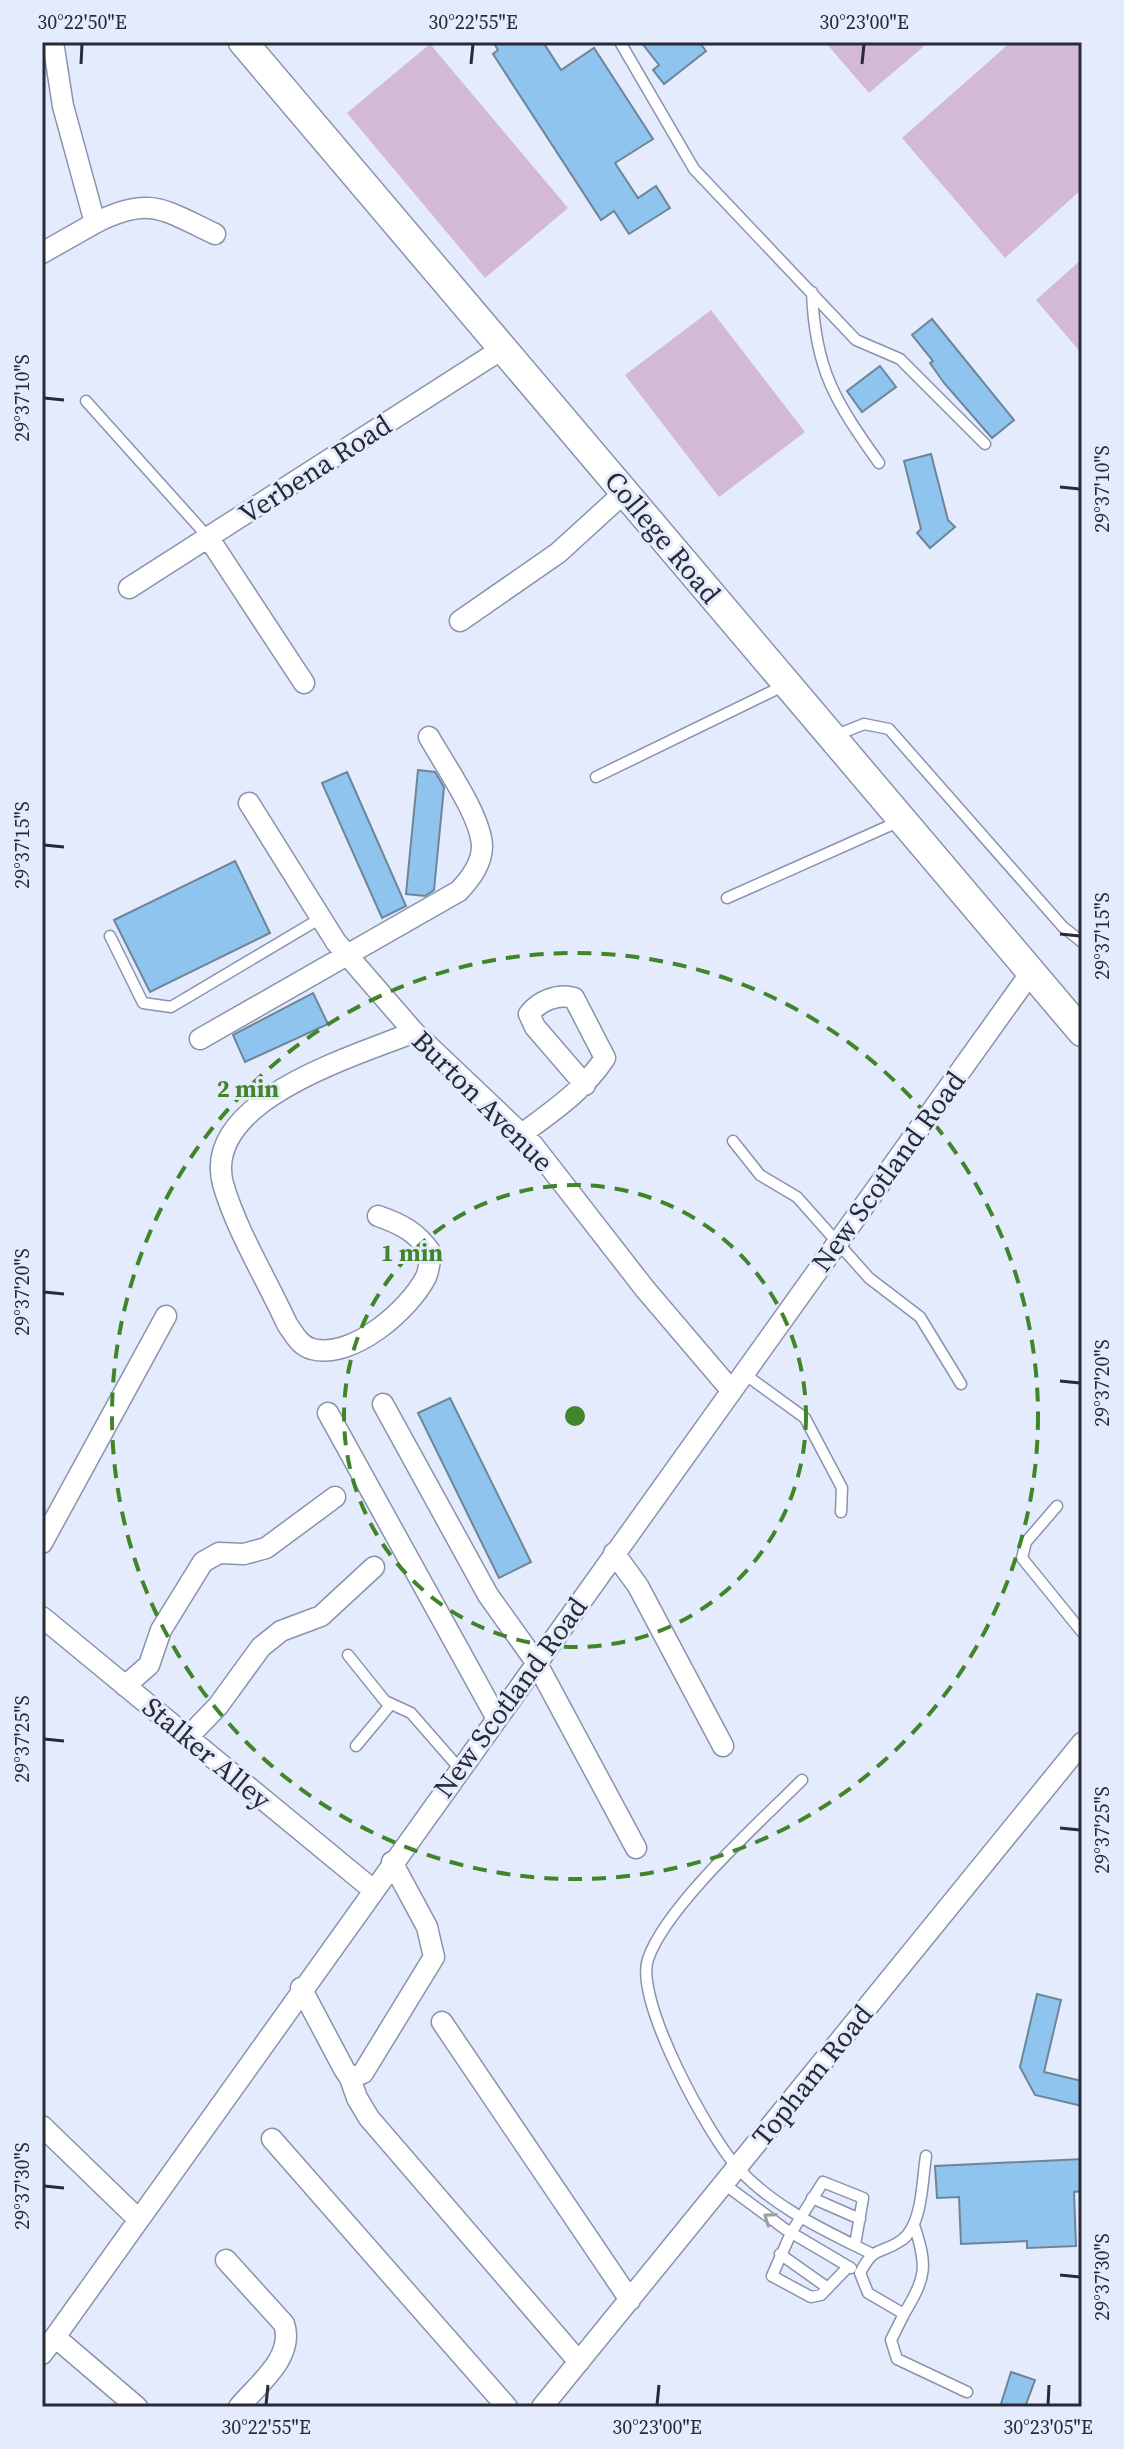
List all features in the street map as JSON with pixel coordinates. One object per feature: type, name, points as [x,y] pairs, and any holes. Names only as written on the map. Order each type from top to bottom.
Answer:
[{"type":"street","points":[[53,42],[63,106],[95,223]]},
{"type":"street","name":"College Road","points":[[243,42],[1082,1032]]},
{"type":"street","points":[[42,253],[95,223],[138,205],[175,215],[215,234]]},
{"type":"street","name":"Verbena Road","points":[[129,588],[502,349]]},
{"type":"street","points":[[460,621],[558,553],[626,491]]},
{"type":"street","points":[[208,537],[304,683]]},
{"type":"street","points":[[200,1039],[459,891],[480,859],[479,829],[429,737]]},
{"type":"street","name":"Burton Avenue","points":[[249,803],[321,918],[348,954],[414,1032],[522,1134],[731,1390]]},
{"type":"street","name":"New Scotland Road","points":[[137,2407],[48,2346],[301,1988],[1032,971]]},
{"type":"street","points":[[378,1216],[403,1225],[421,1238],[431,1253],[426,1276],[403,1308],[372,1334],[351,1346],[331,1351],[311,1349],[298,1341],[287,1324],[235,1214],[222,1181],[222,1150],[237,1124],[256,1105],[302,1079],[414,1032]]},
{"type":"street","points":[[522,1134],[585,1085]]},
{"type":"street","points":[[42,1543],[166,1316]]},
{"type":"street","points":[[383,1404],[488,1595],[536,1662],[636,1848]]},
{"type":"street","points":[[328,1413],[496,1717]]},
{"type":"street","points":[[125,1686],[149,1665],[161,1630],[203,1562],[219,1553],[244,1554],[266,1548],[335,1497]]},
{"type":"street","points":[[614,1553],[638,1586],[723,1746]]},
{"type":"street","points":[[188,1737],[218,1706],[261,1647],[281,1631],[321,1616],[374,1567]]},
{"type":"street","name":"Stalker Alley","points":[[42,1617],[372,1889]]},
{"type":"street","name":"Topham Road","points":[[542,2407],[1082,1743]]},
{"type":"street","points":[[350,2078],[363,2073],[434,1957],[427,1927],[392,1862]]},
{"type":"street","points":[[301,1988],[369,2118],[579,2362]]},
{"type":"street","points":[[442,2022],[630,2300]]},
{"type":"street","points":[[42,2126],[137,2218]]},
{"type":"street","points":[[272,2139],[507,2407]]},
{"type":"street","points":[[226,2260],[284,2324],[288,2335],[287,2347],[279,2360],[239,2407]]},
{"type":"lane","points":[[620,42],[683,154],[856,340],[900,359],[985,444]]},
{"type":"lane","points":[[812,292],[814,335],[826,376],[840,406],[879,463]]},
{"type":"lane","points":[[86,401],[208,537]]},
{"type":"lane","points":[[596,777],[786,684]]},
{"type":"lane","points":[[832,736],[864,724],[889,729],[1063,927],[1082,942]]},
{"type":"lane","points":[[727,898],[903,819]]},
{"type":"lane","points":[[110,936],[143,1003],[171,1007],[321,918]]},
{"type":"lane","points":[[733,1141],[760,1175],[797,1197],[869,1278],[920,1317],[961,1384]]},
{"type":"lane","points":[[743,1373],[805,1418],[842,1488],[841,1512]]},
{"type":"lane","points":[[1057,1506],[1026,1542],[1022,1558],[1082,1632]]},
{"type":"lane","points":[[348,1655],[391,1704],[411,1713],[459,1768]]},
{"type":"lane","points":[[356,1746],[391,1704]]},
{"type":"lane","points":[[802,1780],[701,1882],[647,1960],[648,1984],[664,2040],[708,2125],[737,2168],[802,2218],[870,2253]]},
{"type":"lane","points":[[926,2156],[914,2225],[925,2265],[918,2290],[891,2340],[897,2359],[967,2392]]},
{"type":"lane","points":[[848,2267],[828,2288],[811,2297],[774,2279],[772,2272],[820,2184],[827,2180],[863,2198],[855,2245]]},
{"type":"lane","points":[[724,2184],[791,2233],[860,2273],[868,2293],[904,2314]]},
{"type":"lane","points":[[812,2198],[860,2219]]},
{"type":"lane","points":[[860,2273],[870,2253],[904,2238],[914,2225]]},
{"type":"lane","points":[[780,2254],[828,2288]]},
{"type":"shaded area","points":[[825,42],[929,42],[869,93]]},
{"type":"shaded area","points":[[1011,42],[1082,42],[1082,189],[1005,258],[902,138]]},
{"type":"shaded area","points":[[430,44],[568,208],[485,278],[347,113]]},
{"type":"shaded area","points":[[1082,259],[1082,354],[1036,300]]},
{"type":"shaded area","points":[[711,310],[805,432],[719,497],[625,375]]},
{"type":"building","points":[[493,42],[543,42],[561,70],[594,48],[653,139],[615,163],[638,198],[656,186],[670,208],[629,234],[614,211],[601,220],[493,54],[498,50]]},
{"type":"building","points":[[641,42],[699,42],[706,51],[664,84],[653,70],[659,65]]},
{"type":"building","points":[[932,319],[1014,420],[992,438],[944,383],[930,363],[933,361],[912,335]]},
{"type":"building","points":[[880,366],[896,387],[862,412],[847,391]]},
{"type":"building","points":[[931,454],[948,520],[955,527],[930,548],[917,533],[921,529],[904,461]]},
{"type":"building","points":[[418,770],[435,772],[444,787],[434,890],[425,896],[406,894]]},
{"type":"building","points":[[347,772],[406,906],[382,918],[322,783]]},
{"type":"building","points":[[235,861],[270,933],[150,992],[114,920]]},
{"type":"building","points":[[313,993],[328,1024],[245,1062],[233,1035]]},
{"type":"building","points":[[450,1398],[531,1562],[499,1578],[418,1413]]},
{"type":"building","points":[[1037,1994],[1061,2000],[1044,2072],[1082,2081],[1082,2106],[1035,2095],[1020,2067]]},
{"type":"building","points":[[1082,2159],[1082,2191],[1074,2192],[1076,2246],[1027,2248],[1027,2241],[961,2244],[959,2197],[937,2198],[935,2166]]},
{"type":"building","points":[[1011,2372],[1035,2380],[1025,2407],[1000,2407]]}]
